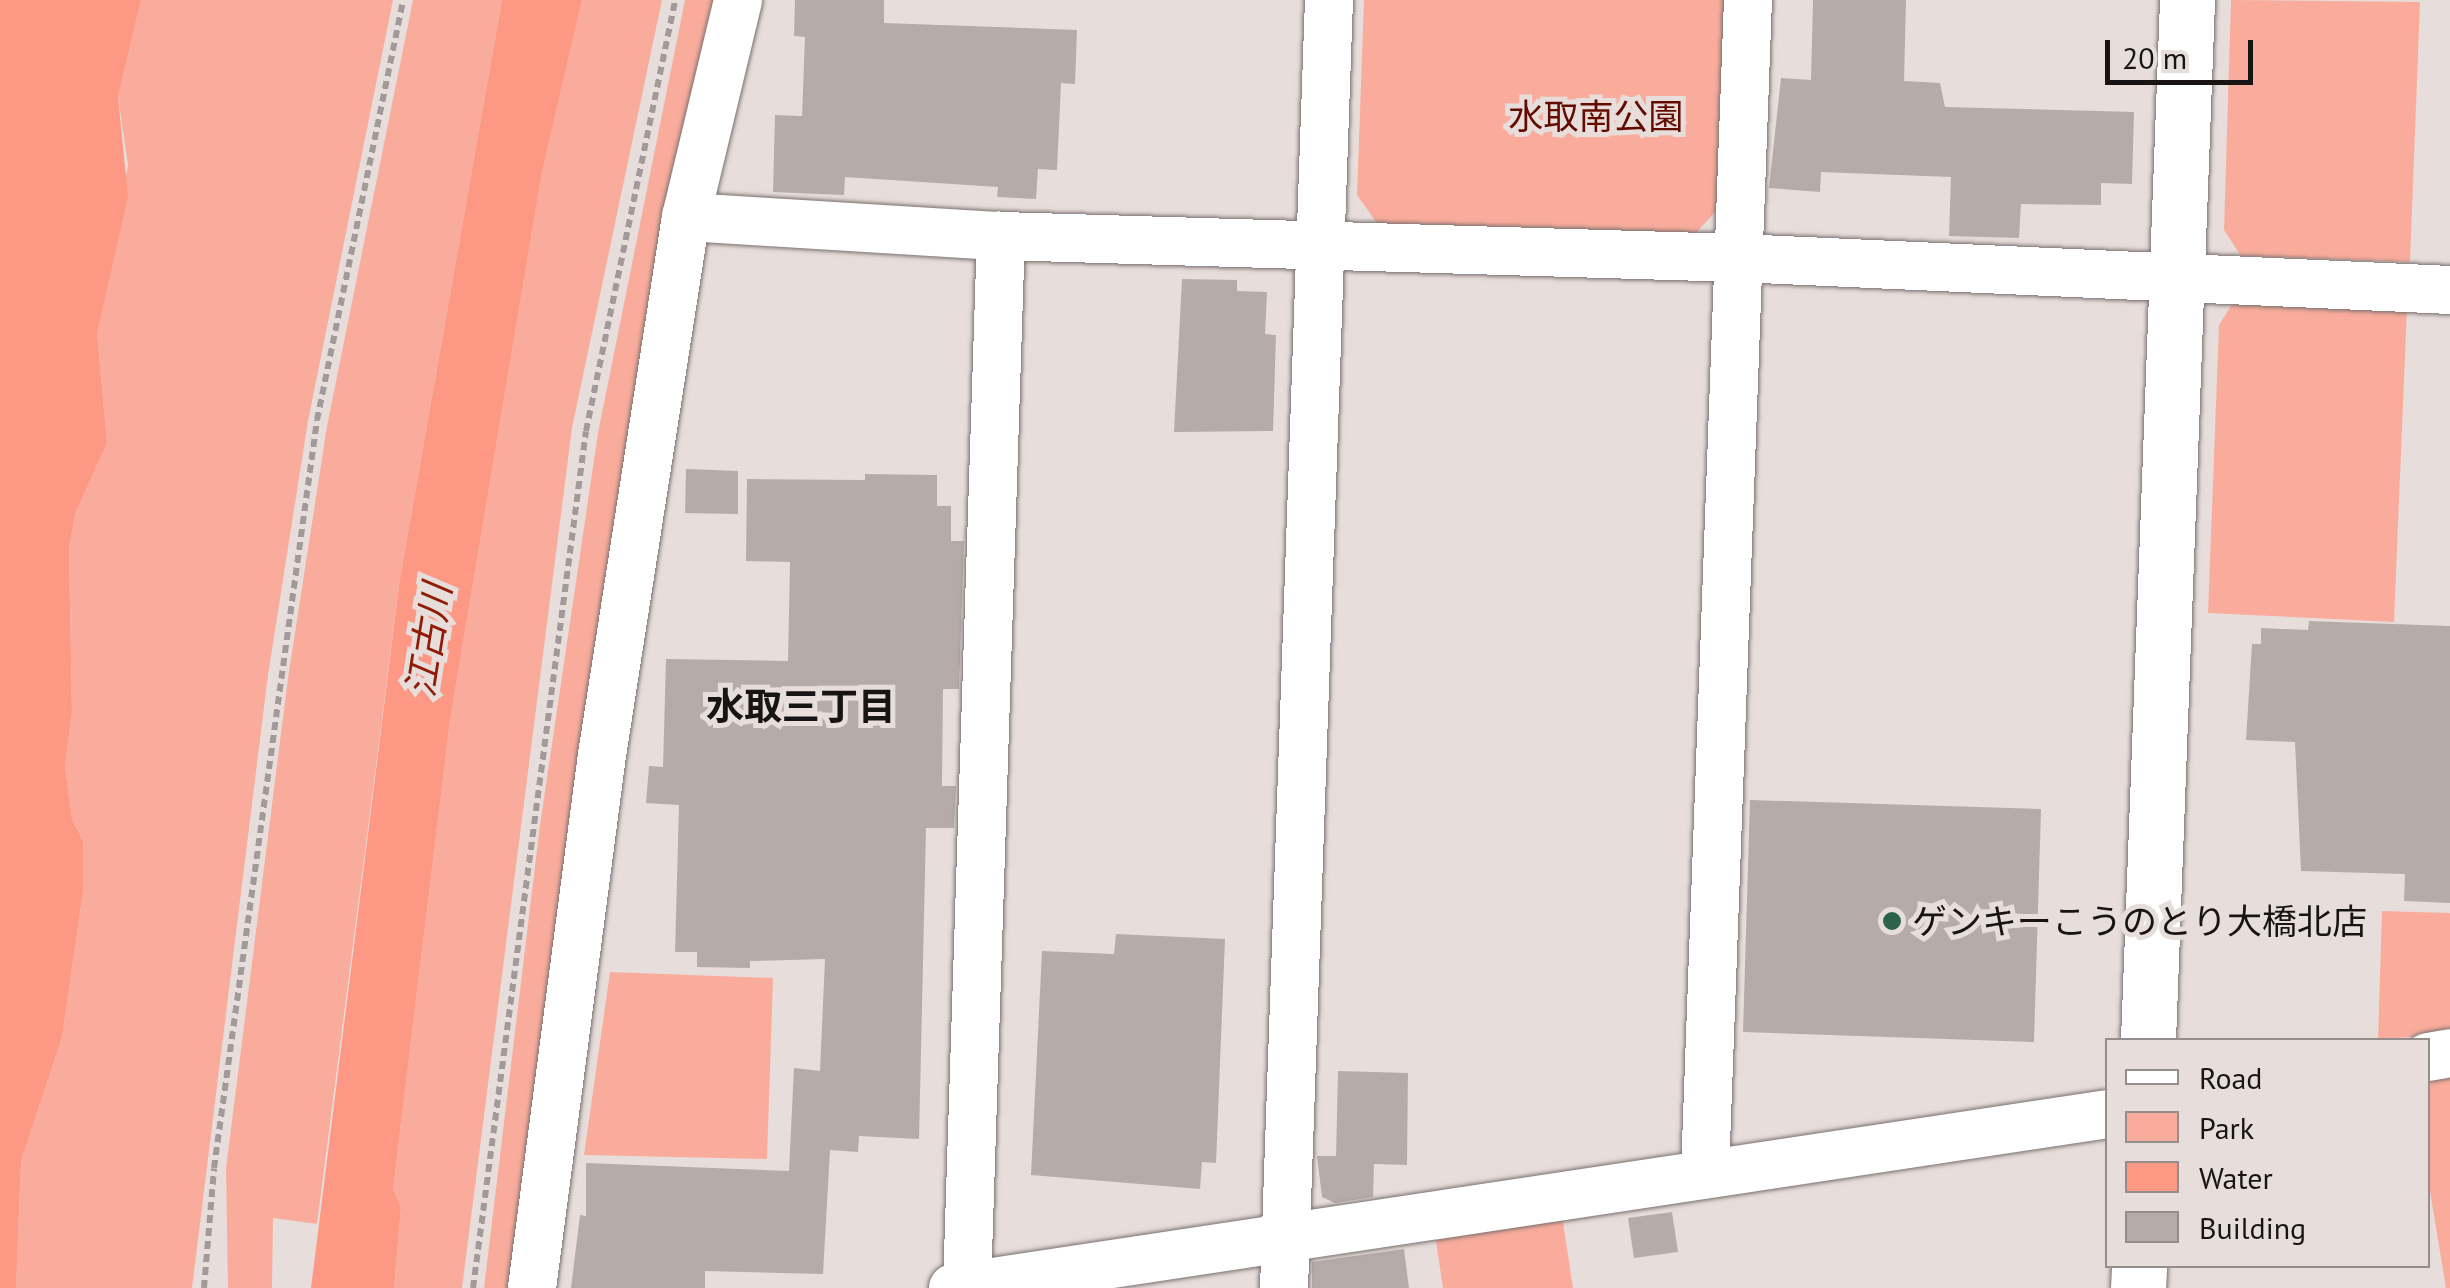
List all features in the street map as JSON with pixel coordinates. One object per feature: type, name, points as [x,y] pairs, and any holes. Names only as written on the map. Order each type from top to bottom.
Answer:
[{"type":"street","points":[[532,1288],[602,755],[686,217],[738,0]]},
{"type":"street","points":[[1284,1288],[1329,0]]},
{"type":"street","points":[[1705,1172],[1748,0]]},
{"type":"street","points":[[2148,1038],[2187,0]]},
{"type":"street","points":[[686,217],[1001,236],[1738,258],[2450,290]]},
{"type":"street","points":[[1001,236],[960,1287],[2105,1114]]},
{"type":"path","points":[[204,1288],[220,1128],[318,420],[403,0]]},
{"type":"path","points":[[473,1288],[586,431],[675,0]]},
{"type":"green space","points":[[141,0],[393,0],[308,421],[268,675],[192,1288],[16,1288],[21,1161],[62,1037],[83,892],[83,841],[72,819],[65,767],[72,712],[69,548],[75,514],[107,443],[97,333],[128,165],[118,97]]},
{"type":"green space","points":[[413,0],[502,0],[400,579],[317,1224],[273,1218],[272,1288],[228,1288],[226,1168],[288,678],[327,426]]},
{"type":"green space","points":[[582,0],[662,0],[572,428],[462,1288],[394,1288],[401,1207],[393,1189],[450,720],[542,172]]},
{"type":"green space","points":[[685,0],[720,0],[513,1288],[484,1288],[540,825],[598,433]]},
{"type":"green space","name":"水取南公園","points":[[1364,0],[1729,0],[1718,209],[1694,235],[1379,226],[1357,195]]},
{"type":"green space","points":[[2231,0],[2420,2],[2410,262],[2241,256],[2224,230]]},
{"type":"green space","points":[[2234,301],[2407,307],[2394,622],[2208,613],[2219,325]]},
{"type":"green space","points":[[2382,911],[2450,913],[2450,1033],[2378,1038]]},
{"type":"green space","points":[[610,972],[773,978],[767,1159],[584,1155]]},
{"type":"green space","points":[[2450,1075],[2450,1288],[2446,1288],[2430,1191],[2430,1079]]},
{"type":"green space","points":[[1561,1209],[1573,1288],[1443,1288],[1434,1228]]},
{"type":"water","points":[[0,0],[141,0],[118,97],[128,196],[97,333],[107,443],[75,514],[69,548],[72,712],[65,767],[72,819],[83,841],[83,892],[62,1037],[21,1161],[16,1288],[0,1288]]},
{"type":"water","name":"江古川","points":[[502,0],[582,0],[542,172],[450,720],[393,1189],[401,1207],[394,1288],[311,1288],[400,579]]},
{"type":"building","points":[[795,0],[884,0],[884,23],[1077,30],[1075,84],[1061,83],[1057,170],[1038,169],[1036,199],[997,197],[998,187],[845,177],[844,195],[773,192],[775,115],[802,116],[805,37],[794,36]]},
{"type":"building","points":[[1813,0],[1906,0],[1904,81],[1940,83],[1945,107],[2134,112],[2132,184],[2101,183],[2101,205],[2021,204],[2019,238],[1949,236],[1951,177],[1821,172],[1820,192],[1769,188],[1781,78],[1811,80]]},
{"type":"building","points":[[1182,279],[1237,280],[1237,291],[1267,292],[1265,334],[1276,335],[1273,431],[1174,432]]},
{"type":"building","points":[[686,469],[738,471],[738,514],[685,513]]},
{"type":"building","points":[[865,474],[937,475],[937,506],[951,506],[951,541],[964,541],[959,689],[943,689],[942,786],[956,786],[954,828],[926,828],[919,1139],[859,1136],[858,1152],[830,1150],[823,1274],[705,1271],[705,1288],[571,1288],[580,1215],[586,1216],[586,1163],[789,1171],[794,1068],[820,1071],[825,959],[750,961],[750,968],[697,967],[697,952],[675,952],[679,805],[646,803],[649,766],[663,767],[666,659],[788,661],[790,562],[746,561],[747,479],[865,480]]},
{"type":"building","points":[[2309,621],[2450,626],[2450,903],[2404,901],[2405,874],[2301,871],[2295,742],[2246,740],[2252,644],[2261,644],[2261,628],[2308,630]]},
{"type":"building","name":"ゲンキーこうのとり大橋北店","points":[[1750,800],[2041,809],[2034,1042],[1743,1032]]},
{"type":"building","points":[[1116,934],[1225,939],[1216,1163],[1202,1162],[1200,1189],[1031,1175],[1042,951],[1114,954]]},
{"type":"building","points":[[1338,1071],[1408,1073],[1407,1165],[1374,1164],[1373,1197],[1335,1203],[1322,1197],[1317,1156],[1336,1156]]},
{"type":"building","points":[[1672,1212],[1678,1252],[1634,1258],[1628,1218]]},
{"type":"building","points":[[1404,1249],[1409,1288],[1312,1288],[1312,1262]]},
{"type":"place","name":"ゲンキーこうのとり大橋北店","points":[[1892,921]]},
{"type":"district","name":"水取三丁目","points":[[801,706]]}]
